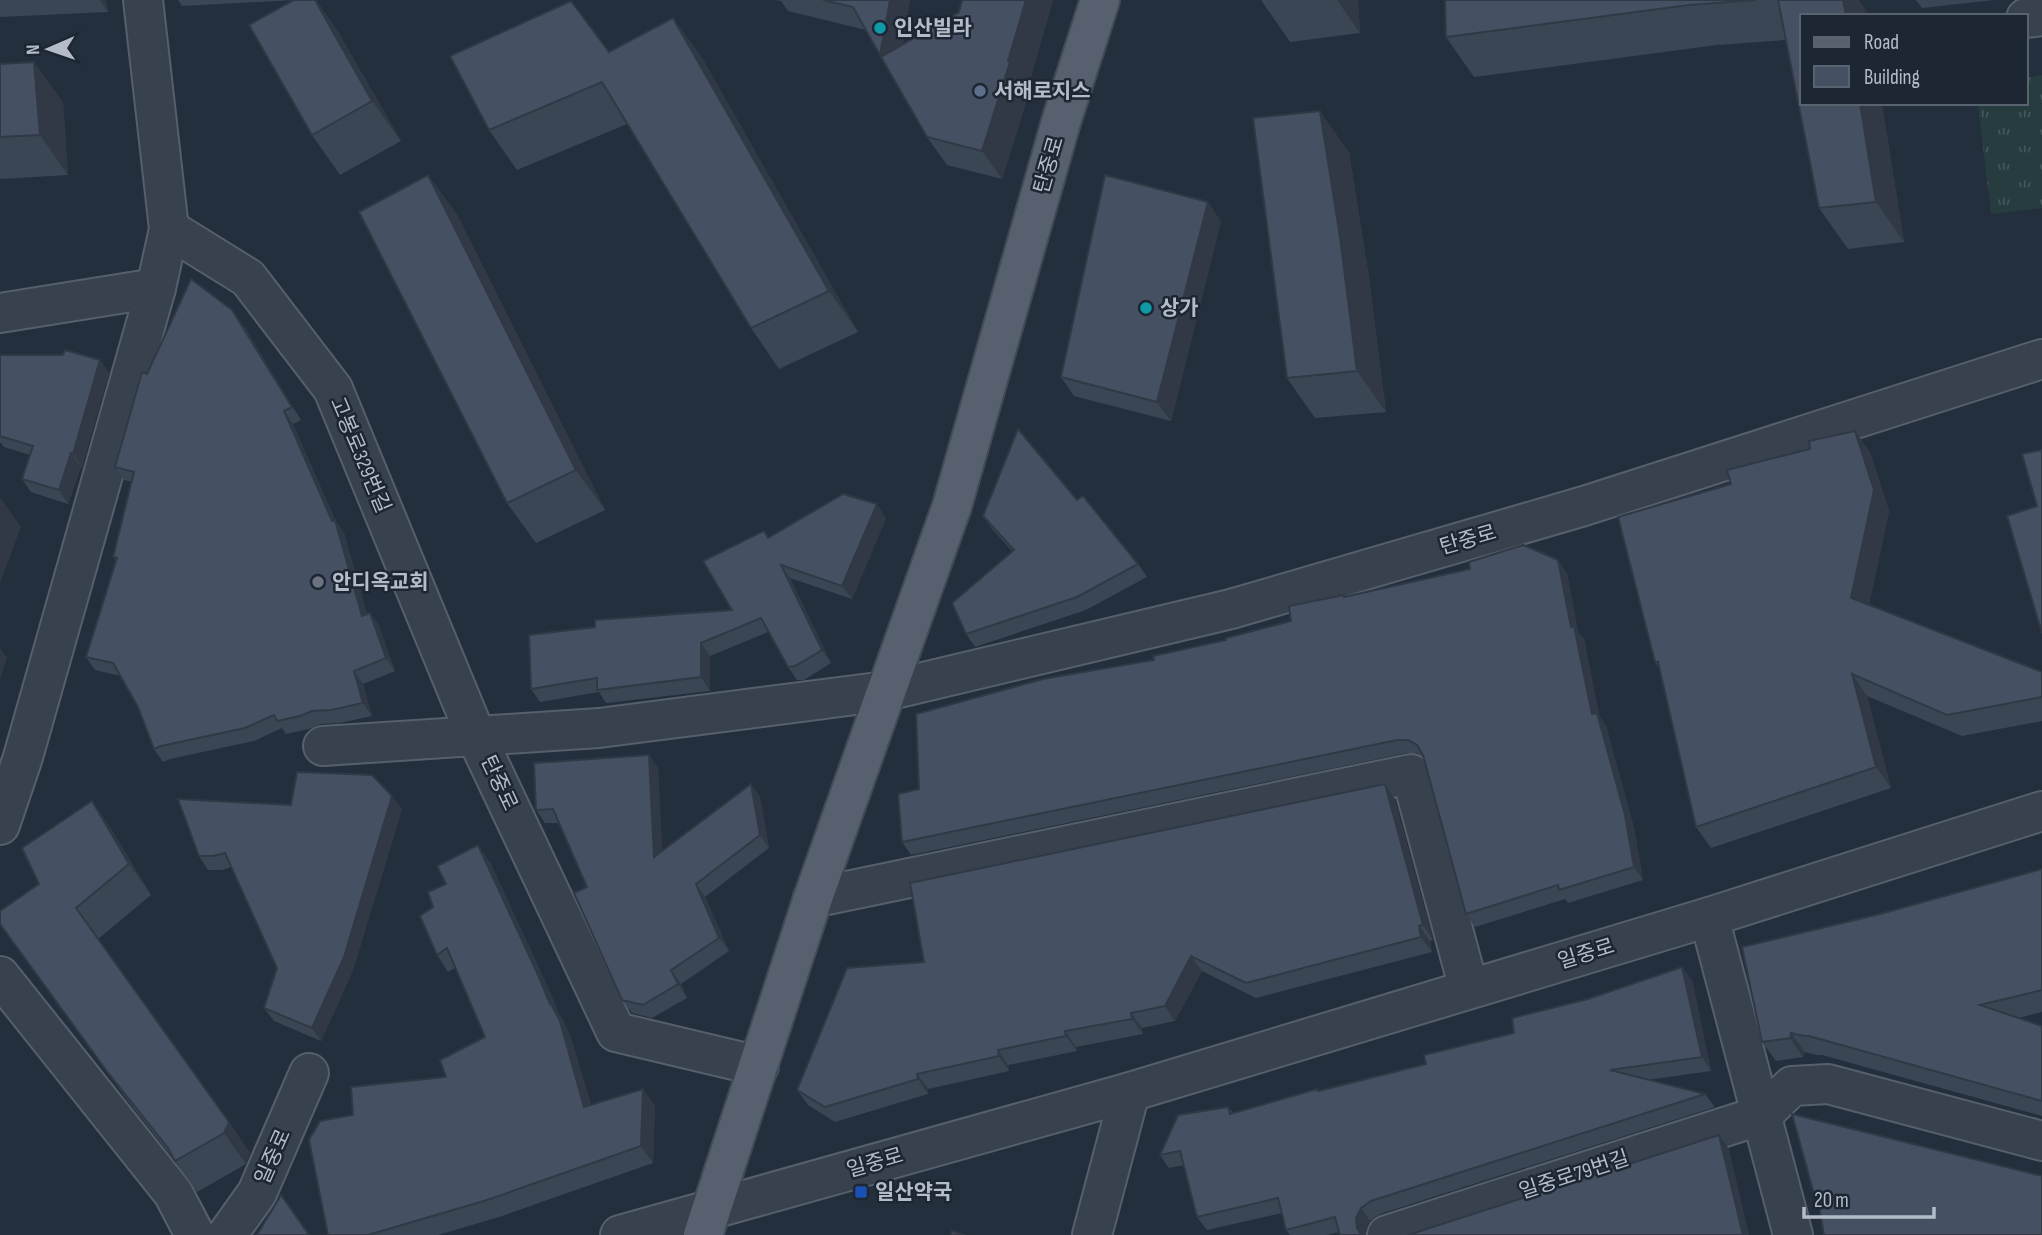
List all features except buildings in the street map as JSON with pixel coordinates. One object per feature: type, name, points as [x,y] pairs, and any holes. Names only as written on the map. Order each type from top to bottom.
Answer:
[{"type":"main road","name":"탄중로","points":[[708,1222],[813,898],[952,506],[1061,122],[1100,0]]},
{"type":"street","points":[[0,825],[11,754],[156,288],[169,229],[143,0]]},
{"type":"street","name":"고봉로329번길","points":[[169,229],[248,278],[332,389],[476,736]]},
{"type":"street","points":[[0,313],[156,288]]},
{"type":"street","name":"탄중로","points":[[759,1066],[616,1032],[476,736],[599,729],[886,691],[1257,602],[1584,506],[2042,359]]},
{"type":"street","points":[[323,746],[476,736]]},
{"type":"street","points":[[813,898],[1411,774],[1469,989]]},
{"type":"street","name":"일중로","points":[[620,1235],[708,1222],[1709,917],[2042,811]]},
{"type":"street","points":[[1709,917],[1793,1235]]},
{"type":"street","points":[[0,976],[173,1193],[195,1235]]},
{"type":"street","name":"일중로","points":[[227,1235],[257,1193],[309,1073]]},
{"type":"street","name":"일중로79번길","points":[[1387,1235],[1762,1115],[1792,1086],[1828,1084],[2042,1141]]},
{"type":"street","points":[[1092,1235],[1129,1092]]},
{"type":"green space","points":[[2042,75],[2042,208],[1991,214],[1978,105],[2028,105],[2028,78]]},
{"type":"place","name":"인산빌라","points":[[880,28]]},
{"type":"place","name":"서해로지스","points":[[980,91]]},
{"type":"place","name":"상가","points":[[1146,308]]},
{"type":"place","name":"안디옥교회","points":[[318,582]]},
{"type":"place","name":"일산약국","points":[[861,1192]]}]
